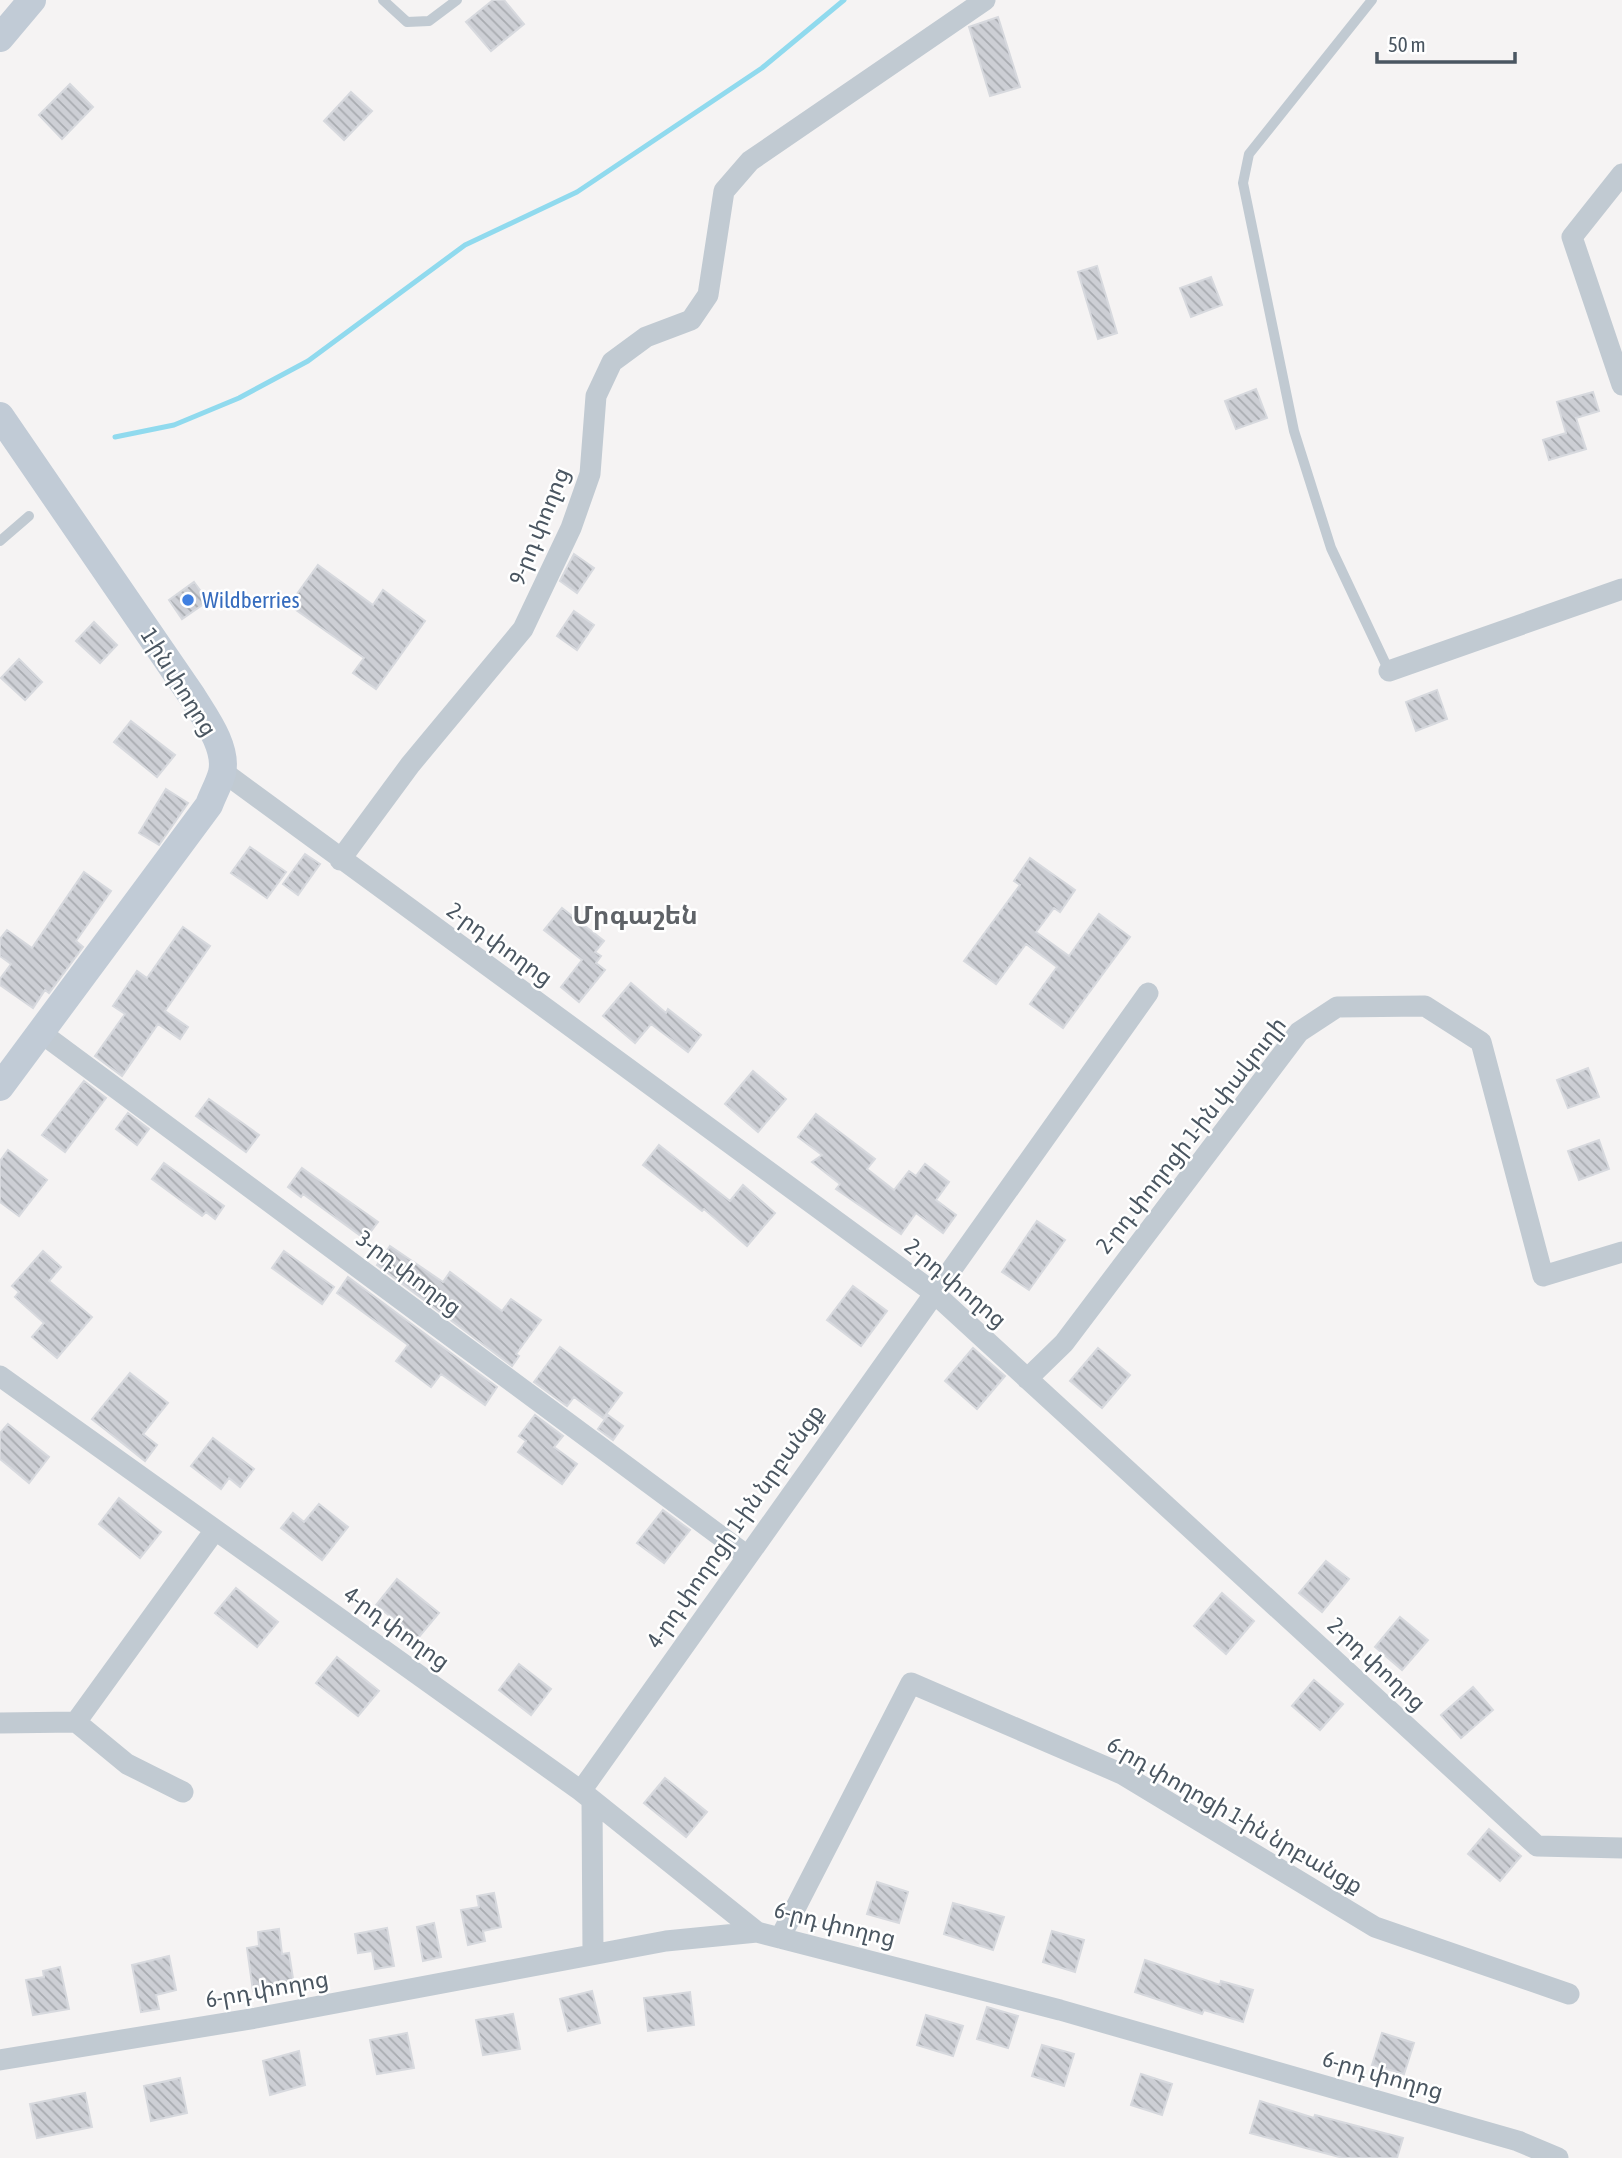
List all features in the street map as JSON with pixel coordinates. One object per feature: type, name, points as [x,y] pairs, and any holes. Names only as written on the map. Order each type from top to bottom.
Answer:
[{"type":"main road","points":[[0,38],[32,0]]},
{"type":"main road","name":"1-ին փողոց","points":[[0,416],[192,696],[213,732],[223,760],[222,771]]},
{"type":"main road","points":[[0,1087],[209,804],[222,771]]},
{"type":"street","name":"9-րդ փողոց","points":[[340,860],[410,765],[523,629],[571,528],[590,474],[596,396],[612,362],[646,337],[691,320],[708,295],[724,191],[750,161],[985,0]]},
{"type":"street","points":[[1622,174],[1572,237],[1622,385]]},
{"type":"street","points":[[1389,671],[1622,589]]},
{"type":"street","name":"2-րդ փողոց","points":[[222,771],[933,1292],[1537,1846],[1622,1848]]},
{"type":"street","points":[[933,1292],[1148,993]]},
{"type":"street","name":"2-րդ փողոցի 1-ին փակուղի","points":[[1027,1379],[1064,1343],[1299,1032],[1337,1007],[1425,1006],[1481,1042],[1543,1276],[1622,1252]]},
{"type":"street","name":"3-րդ փողոց","points":[[40,1032],[746,1555]]},
{"type":"street","name":"4-րդ փողոցի 1-ին նրբանցք","points":[[586,1796],[746,1555],[933,1292]]},
{"type":"street","name":"4-րդ փողոց","points":[[0,1376],[586,1796],[757,1932]]},
{"type":"street","points":[[76,1722],[215,1530]]},
{"type":"street","name":"6-րդ փողոցի 1-ին նրբանցք","points":[[780,1938],[911,1683],[1122,1774],[1375,1927],[1569,1994]]},
{"type":"street","points":[[0,1724],[76,1722],[127,1764],[183,1792]]},
{"type":"street","points":[[586,1796],[593,1954]]},
{"type":"street","name":"6-րդ փողոց","points":[[0,2060],[256,2018],[666,1941],[757,1932],[1060,2010],[1518,2141],[1558,2158]]},
{"type":"lane","points":[[383,0],[407,22],[429,21],[457,0]]},
{"type":"lane","points":[[1372,0],[1249,154],[1243,183],[1294,431],[1331,548],[1389,671]]},
{"type":"lane","points":[[0,541],[29,516]]},
{"type":"building","points":[[493,0],[504,0],[524,24],[491,51],[466,22]]},
{"type":"building","points":[[998,17],[1020,87],[990,96],[969,27]]},
{"type":"building","points":[[70,84],[93,107],[62,139],[39,115]]},
{"type":"building","points":[[351,92],[372,111],[344,140],[324,121]]},
{"type":"building","points":[[1097,266],[1117,333],[1098,339],[1078,272]]},
{"type":"building","points":[[1211,277],[1222,305],[1191,317],[1180,288]]},
{"type":"building","points":[[1256,389],[1267,418],[1236,429],[1225,401]]},
{"type":"building","points":[[1593,392],[1599,411],[1576,418],[1586,449],[1549,460],[1543,440],[1566,433],[1557,402]]},
{"type":"building","points":[[574,554],[594,568],[577,593],[560,581]]},
{"type":"building","points":[[318,565],[373,605],[383,590],[425,621],[376,689],[353,673],[364,658],[289,605]]},
{"type":"building","name":"Wildberries","points":[[194,582],[208,601],[182,619],[169,600]]},
{"type":"building","points":[[574,611],[594,625],[577,650],[557,636]]},
{"type":"building","points":[[94,622],[117,645],[100,663],[76,641]]},
{"type":"building","points":[[19,659],[42,682],[25,700],[1,678]]},
{"type":"building","points":[[1437,690],[1447,719],[1416,731],[1406,702]]},
{"type":"building","points":[[131,721],[175,755],[157,777],[114,742]]},
{"type":"building","points":[[166,789],[188,803],[159,845],[139,833]]},
{"type":"building","points":[[250,847],[286,872],[267,898],[231,873]]},
{"type":"building","points":[[305,854],[320,864],[298,895],[283,884]]},
{"type":"building","points":[[1030,858],[1075,890],[1060,912],[1054,908],[1036,932],[1069,956],[1099,914],[1130,937],[1063,1028],[1030,1004],[1057,967],[1026,944],[996,984],[964,961],[1020,885],[1014,881]]},
{"type":"building","points":[[84,872],[111,891],[76,941],[83,947],[49,993],[45,990],[33,1008],[0,985],[0,979],[11,964],[0,956],[0,939],[7,930],[32,948]]},
{"type":"building","points":[[562,908],[604,941],[595,952],[601,956],[596,963],[605,970],[579,1002],[561,987],[582,960],[544,930]]},
{"type":"building","points":[[183,927],[210,946],[165,1011],[188,1027],[180,1039],[158,1024],[122,1076],[95,1056],[125,1014],[113,1006],[137,971],[147,978]]},
{"type":"building","points":[[631,983],[666,1013],[668,1009],[701,1035],[688,1052],[651,1024],[635,1043],[603,1016]]},
{"type":"building","points":[[1588,1068],[1599,1097],[1568,1108],[1557,1080]]},
{"type":"building","points":[[753,1071],[786,1099],[758,1132],[725,1104]]},
{"type":"building","points":[[84,1081],[106,1098],[65,1152],[42,1135]]},
{"type":"building","points":[[209,1099],[259,1135],[246,1152],[196,1116]]},
{"type":"building","points":[[128,1113],[149,1129],[137,1145],[116,1129]]},
{"type":"building","points":[[816,1114],[875,1159],[867,1169],[894,1190],[909,1171],[916,1176],[925,1164],[949,1182],[936,1200],[956,1215],[943,1233],[916,1213],[901,1234],[836,1189],[840,1184],[812,1162],[822,1155],[798,1137]]},
{"type":"building","points":[[1599,1140],[1609,1169],[1579,1180],[1568,1151]]},
{"type":"building","points":[[659,1145],[730,1201],[743,1185],[775,1213],[747,1246],[704,1209],[702,1211],[643,1165]]},
{"type":"building","points":[[8,1150],[47,1180],[19,1216],[0,1202],[0,1161]]},
{"type":"building","points":[[164,1163],[224,1206],[215,1219],[206,1212],[202,1216],[152,1179]]},
{"type":"building","points":[[302,1168],[378,1222],[365,1239],[303,1194],[301,1197],[288,1187]]},
{"type":"building","points":[[1037,1221],[1065,1240],[1029,1290],[1002,1272]]},
{"type":"building","points":[[390,1246],[443,1282],[450,1272],[502,1311],[511,1299],[541,1320],[516,1354],[519,1356],[512,1366],[377,1265]]},
{"type":"building","points":[[43,1251],[61,1267],[49,1281],[92,1317],[57,1358],[32,1337],[44,1323],[15,1297],[19,1292],[12,1286]]},
{"type":"building","points":[[284,1251],[334,1287],[322,1304],[272,1268]]},
{"type":"building","points":[[348,1277],[497,1387],[485,1405],[441,1374],[431,1387],[396,1361],[408,1345],[337,1293]]},
{"type":"building","points":[[853,1286],[887,1311],[861,1346],[827,1320]]},
{"type":"building","points":[[560,1347],[622,1393],[603,1418],[574,1397],[567,1406],[534,1382]]},
{"type":"building","points":[[973,1348],[1005,1376],[977,1409],[945,1381]]},
{"type":"building","points":[[1098,1348],[1130,1375],[1102,1408],[1070,1381]]},
{"type":"building","points":[[130,1373],[168,1403],[143,1434],[157,1445],[145,1461],[92,1419]]},
{"type":"building","points":[[535,1415],[563,1436],[554,1447],[577,1464],[562,1484],[518,1452],[526,1441],[519,1436]]},
{"type":"building","points":[[608,1415],[623,1426],[613,1440],[598,1429]]},
{"type":"building","points":[[8,1424],[49,1457],[29,1483],[0,1459],[0,1433]]},
{"type":"building","points":[[213,1438],[254,1469],[240,1487],[229,1478],[221,1489],[191,1466]]},
{"type":"building","points":[[119,1498],[161,1532],[140,1558],[99,1524]]},
{"type":"building","points":[[319,1504],[348,1527],[322,1560],[281,1528],[293,1513],[304,1522]]},
{"type":"building","points":[[663,1510],[690,1530],[664,1563],[637,1543]]},
{"type":"building","points":[[1326,1561],[1349,1579],[1322,1612],[1299,1593]]},
{"type":"building","points":[[397,1579],[439,1613],[418,1638],[376,1605]]},
{"type":"building","points":[[236,1588],[278,1622],[257,1647],[215,1613]]},
{"type":"building","points":[[1222,1593],[1254,1621],[1226,1654],[1194,1626]]},
{"type":"building","points":[[1400,1617],[1428,1640],[1402,1670],[1375,1647]]},
{"type":"building","points":[[337,1657],[379,1691],[358,1716],[316,1683]]},
{"type":"building","points":[[519,1664],[551,1689],[531,1715],[499,1690]]},
{"type":"building","points":[[1314,1680],[1343,1704],[1320,1730],[1292,1706]]},
{"type":"building","points":[[1473,1687],[1493,1710],[1461,1738],[1441,1715]]},
{"type":"building","points":[[665,1778],[707,1812],[686,1837],[644,1803]]},
{"type":"building","points":[[1489,1829],[1521,1856],[1500,1881],[1468,1854]]},
{"type":"building","points":[[877,1882],[908,1892],[899,1923],[867,1914]]},
{"type":"building","points":[[494,1893],[501,1927],[483,1931],[485,1941],[468,1945],[461,1910],[479,1907],[477,1896]]},
{"type":"building","points":[[953,1903],[1004,1917],[993,1950],[944,1934]]},
{"type":"building","points":[[434,1923],[441,1957],[423,1961],[417,1927]]},
{"type":"building","points":[[387,1928],[394,1966],[375,1969],[372,1951],[358,1953],[355,1934]]},
{"type":"building","points":[[279,1929],[282,1954],[289,1953],[294,1985],[253,1991],[247,1948],[259,1946],[258,1932]]},
{"type":"building","points":[[1052,1931],[1084,1940],[1075,1972],[1043,1962]]},
{"type":"building","points":[[169,1956],[176,1990],[156,1995],[159,2009],[141,2012],[132,1965]]},
{"type":"building","points":[[1145,1960],[1220,1985],[1221,1981],[1253,1990],[1243,2022],[1204,2010],[1202,2014],[1135,1992]]},
{"type":"building","points":[[60,1967],[69,2009],[33,2015],[26,1980],[44,1977],[43,1971]]},
{"type":"building","points":[[592,1991],[600,2023],[568,2031],[560,1999]]},
{"type":"building","points":[[690,1992],[694,2025],[648,2031],[644,1998]]},
{"type":"building","points":[[987,2007],[1018,2016],[1008,2048],[977,2039]]},
{"type":"building","points":[[513,2014],[520,2049],[483,2055],[476,2020]]},
{"type":"building","points":[[926,2015],[963,2026],[953,2056],[917,2045]]},
{"type":"building","points":[[407,2033],[414,2068],[377,2074],[370,2040]]},
{"type":"building","points":[[1382,2033],[1414,2043],[1404,2074],[1372,2065]]},
{"type":"building","points":[[1042,2045],[1074,2054],[1064,2086],[1032,2076]]},
{"type":"building","points":[[299,2051],[305,2085],[270,2095],[263,2061]]},
{"type":"building","points":[[1141,2074],[1172,2084],[1162,2115],[1131,2105]]},
{"type":"building","points":[[180,2078],[187,2113],[151,2121],[144,2086]]},
{"type":"building","points":[[85,2093],[92,2127],[37,2138],[30,2104]]},
{"type":"building","points":[[1260,2101],[1314,2118],[1315,2115],[1403,2138],[1397,2158],[1343,2158],[1250,2133]]},
{"type":"waterway","points":[[115,437],[174,425],[239,398],[308,361],[465,245],[577,192],[762,68],[844,0]]},
{"type":"place","name":"Wildberries","points":[[188,600]]},
{"type":"district","name":"Մրգաշեն","points":[[635,915]]}]
